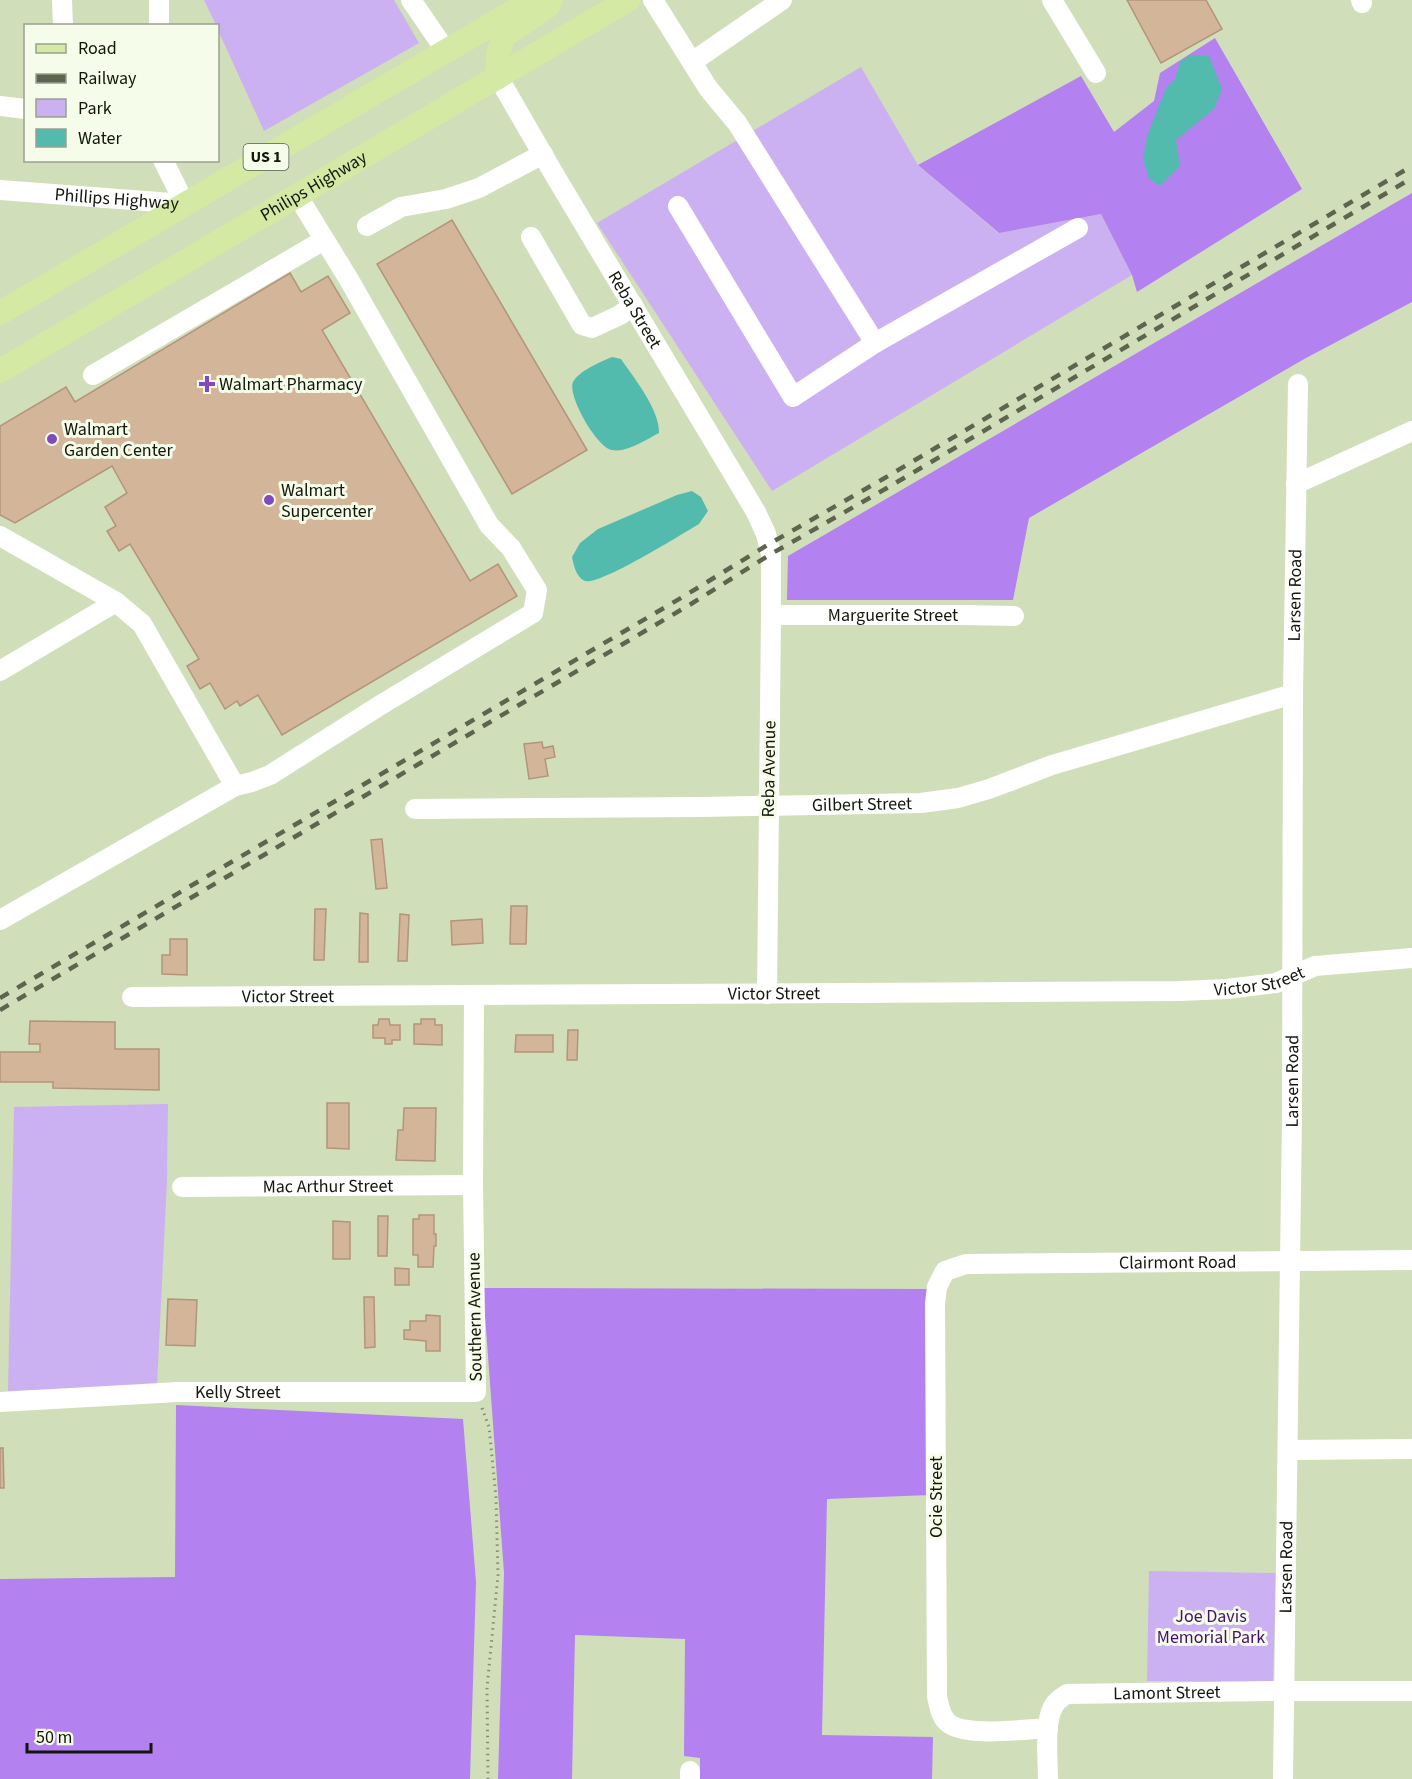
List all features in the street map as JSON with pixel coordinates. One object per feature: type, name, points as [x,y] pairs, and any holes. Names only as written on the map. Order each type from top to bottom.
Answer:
[{"type":"main road","points":[[498,77],[498,54],[504,36],[548,6],[551,0]]},
{"type":"main road","name":"US 1","points":[[0,313],[446,51],[517,4]]},
{"type":"main road","name":"Philips Highway","points":[[0,371],[498,77],[617,4]]},
{"type":"street","points":[[62,0],[63,24]]},
{"type":"street","points":[[159,0],[159,24]]},
{"type":"street","points":[[411,0],[446,51]]},
{"type":"street","points":[[653,0],[708,88],[737,123],[875,343]]},
{"type":"street","points":[[692,62],[782,0]]},
{"type":"street","points":[[1052,0],[1096,73]]},
{"type":"street","name":"Reba Street","points":[[498,77],[756,512],[769,544]]},
{"type":"street","points":[[0,106],[24,109]]},
{"type":"street","points":[[367,226],[401,207],[446,199],[479,188],[543,154]]},
{"type":"street","name":"Phillips Highway","points":[[164,162],[185,204]]},
{"type":"street","name":"Phillips Highway","points":[[0,190],[185,204]]},
{"type":"street","points":[[0,920],[235,786],[270,775],[533,613],[537,590],[511,548],[489,525],[297,195]]},
{"type":"street","points":[[678,206],[793,397],[875,343],[1078,228]]},
{"type":"street","points":[[531,237],[582,325],[592,327],[620,315],[633,305]]},
{"type":"street","points":[[93,375],[324,240]]},
{"type":"street","name":"Larsen Road","points":[[1283,1779],[1292,1114],[1293,694],[1298,384]]},
{"type":"street","points":[[1296,484],[1412,431]]},
{"type":"street","points":[[0,536],[116,602],[142,624],[235,786]]},
{"type":"street","name":"Reba Avenue","points":[[767,994],[771,615],[769,544]]},
{"type":"street","points":[[0,671],[116,602]]},
{"type":"street","name":"Marguerite Street","points":[[771,615],[1014,616]]},
{"type":"street","name":"Gilbert Street","points":[[415,809],[921,803],[957,798],[989,789],[1052,765],[1293,694]]},
{"type":"street","name":"Victor Street","points":[[132,997],[1180,991],[1276,983],[1315,966],[1412,958]]},
{"type":"street","name":"Southern Avenue","points":[[474,995],[473,1185],[476,1392]]},
{"type":"street","name":"Mac Arthur Street","points":[[182,1187],[473,1185]]},
{"type":"street","name":"Clairmont Road","points":[[945,1271],[966,1264],[1412,1260]]},
{"type":"street","name":"Ocie Street","points":[[945,1271],[937,1287],[935,1304],[937,1696],[940,1711],[947,1722],[970,1732],[1048,1728]]},
{"type":"street","name":"Kelly Street","points":[[0,1402],[178,1392],[476,1392]]},
{"type":"street","points":[[1288,1450],[1412,1449]]},
{"type":"street","name":"Lamont Street","points":[[1048,1779],[1050,1716],[1053,1706],[1060,1698],[1068,1694],[1412,1691]]},
{"type":"path","name":"Southern Avenue","points":[[476,1392],[489,1427],[496,1497],[498,1575],[487,1688],[488,1779]]},
{"type":"green space","points":[[204,0],[394,0],[419,43],[264,131],[219,32],[219,24],[216,24]]},
{"type":"green space","points":[[861,67],[918,165],[998,233],[1101,214],[1132,275],[772,491],[597,223]]},
{"type":"green space","points":[[168,1104],[167,1180],[157,1385],[8,1391],[14,1107]]},
{"type":"green space","name":"Joe Davis Memorial Park","points":[[1149,1571],[1276,1573],[1273,1682],[1147,1681]]},
{"type":"shaded area","points":[[1215,38],[1302,189],[1137,292],[1132,275],[1101,214],[999,233],[918,165],[1081,76],[1114,132],[1154,101],[1160,73]]},
{"type":"shaded area","points":[[1412,193],[1412,302],[1306,358],[1029,518],[1013,600],[787,600],[788,556]]},
{"type":"shaded area","points":[[483,1288],[930,1289],[930,1495],[827,1499],[822,1735],[933,1737],[932,1779],[700,1779],[700,1758],[684,1756],[685,1639],[575,1635],[572,1779],[498,1779],[504,1573]]},
{"type":"shaded area","points":[[176,1405],[463,1419],[476,1582],[470,1779],[0,1779],[0,1579],[175,1577]]},
{"type":"water","points":[[1190,55],[1209,56],[1222,89],[1214,109],[1176,140],[1180,166],[1160,186],[1149,179],[1143,158],[1147,136],[1166,88],[1175,79],[1180,62]]},
{"type":"water","points":[[612,357],[621,359],[651,404],[658,424],[659,433],[624,450],[612,450],[606,447],[591,431],[574,398],[572,389],[573,382],[580,374]]},
{"type":"water","points":[[692,491],[701,497],[708,511],[699,524],[606,576],[585,581],[579,577],[572,557],[580,543],[598,529],[677,495]]},
{"type":"building","points":[[1127,0],[1206,0],[1222,29],[1161,63]]},
{"type":"building","points":[[452,220],[587,450],[512,494],[377,264]]},
{"type":"building","name":"Walmart Supercenter","points":[[290,273],[301,292],[328,276],[350,313],[322,330],[470,581],[498,564],[517,596],[282,735],[258,695],[240,706],[237,701],[225,709],[210,683],[200,689],[187,666],[199,659],[130,544],[119,551],[107,531],[116,526],[105,507],[127,493],[112,466],[15,523],[0,515],[0,426],[66,387],[75,402]]},
{"type":"building","points":[[542,742],[543,748],[553,746],[555,757],[545,759],[548,776],[529,779],[524,744]]},
{"type":"building","points":[[382,839],[387,888],[376,889],[371,840]]},
{"type":"building","points":[[511,906],[527,906],[526,944],[510,944]]},
{"type":"building","points":[[315,909],[326,909],[324,960],[314,960]]},
{"type":"building","points":[[360,913],[368,914],[368,962],[359,962]]},
{"type":"building","points":[[400,914],[409,915],[407,961],[398,961]]},
{"type":"building","points":[[482,919],[483,943],[452,945],[451,921]]},
{"type":"building","points":[[170,939],[187,939],[187,975],[162,974],[162,955],[170,955]]},
{"type":"building","points":[[379,1019],[389,1019],[390,1025],[400,1025],[400,1040],[392,1040],[392,1044],[385,1044],[385,1038],[373,1038],[373,1025],[378,1025]]},
{"type":"building","points":[[421,1019],[435,1019],[435,1025],[442,1025],[442,1045],[414,1044],[414,1024],[421,1024]]},
{"type":"building","points":[[30,1021],[115,1022],[115,1049],[159,1049],[159,1090],[53,1088],[53,1082],[0,1082],[0,1052],[40,1052],[40,1044],[29,1044]]},
{"type":"building","points":[[568,1030],[578,1030],[577,1060],[567,1060]]},
{"type":"building","points":[[516,1035],[553,1035],[553,1052],[515,1052]]},
{"type":"building","points":[[327,1103],[349,1103],[349,1149],[327,1148]]},
{"type":"building","points":[[404,1108],[436,1108],[435,1161],[396,1160],[398,1130],[403,1130]]},
{"type":"building","points":[[419,1215],[434,1215],[436,1246],[434,1246],[433,1267],[418,1267],[418,1255],[413,1255],[413,1219],[419,1219]]},
{"type":"building","points":[[378,1216],[388,1216],[387,1256],[378,1256]]},
{"type":"building","points":[[333,1221],[350,1222],[350,1259],[333,1259]]},
{"type":"building","points":[[395,1268],[409,1269],[409,1285],[395,1285]]},
{"type":"building","points":[[364,1297],[374,1297],[375,1347],[365,1348]]},
{"type":"building","points":[[168,1299],[197,1300],[195,1346],[166,1345]]},
{"type":"building","points":[[426,1315],[440,1316],[440,1351],[426,1351],[426,1341],[404,1339],[404,1330],[410,1330],[410,1321],[426,1321]]},
{"type":"building","points":[[0,1448],[3,1448],[4,1488],[0,1488]]},
{"type":"railway","points":[[0,998],[1412,166]]},
{"type":"railway","points":[[0,1010],[1412,178]]},
{"type":"place","name":"Walmart Pharmacy","points":[[207,384]]},
{"type":"place","name":"Walmart Garden Center","points":[[52,439]]},
{"type":"place","name":"Walmart Supercenter","points":[[269,500]]}]
